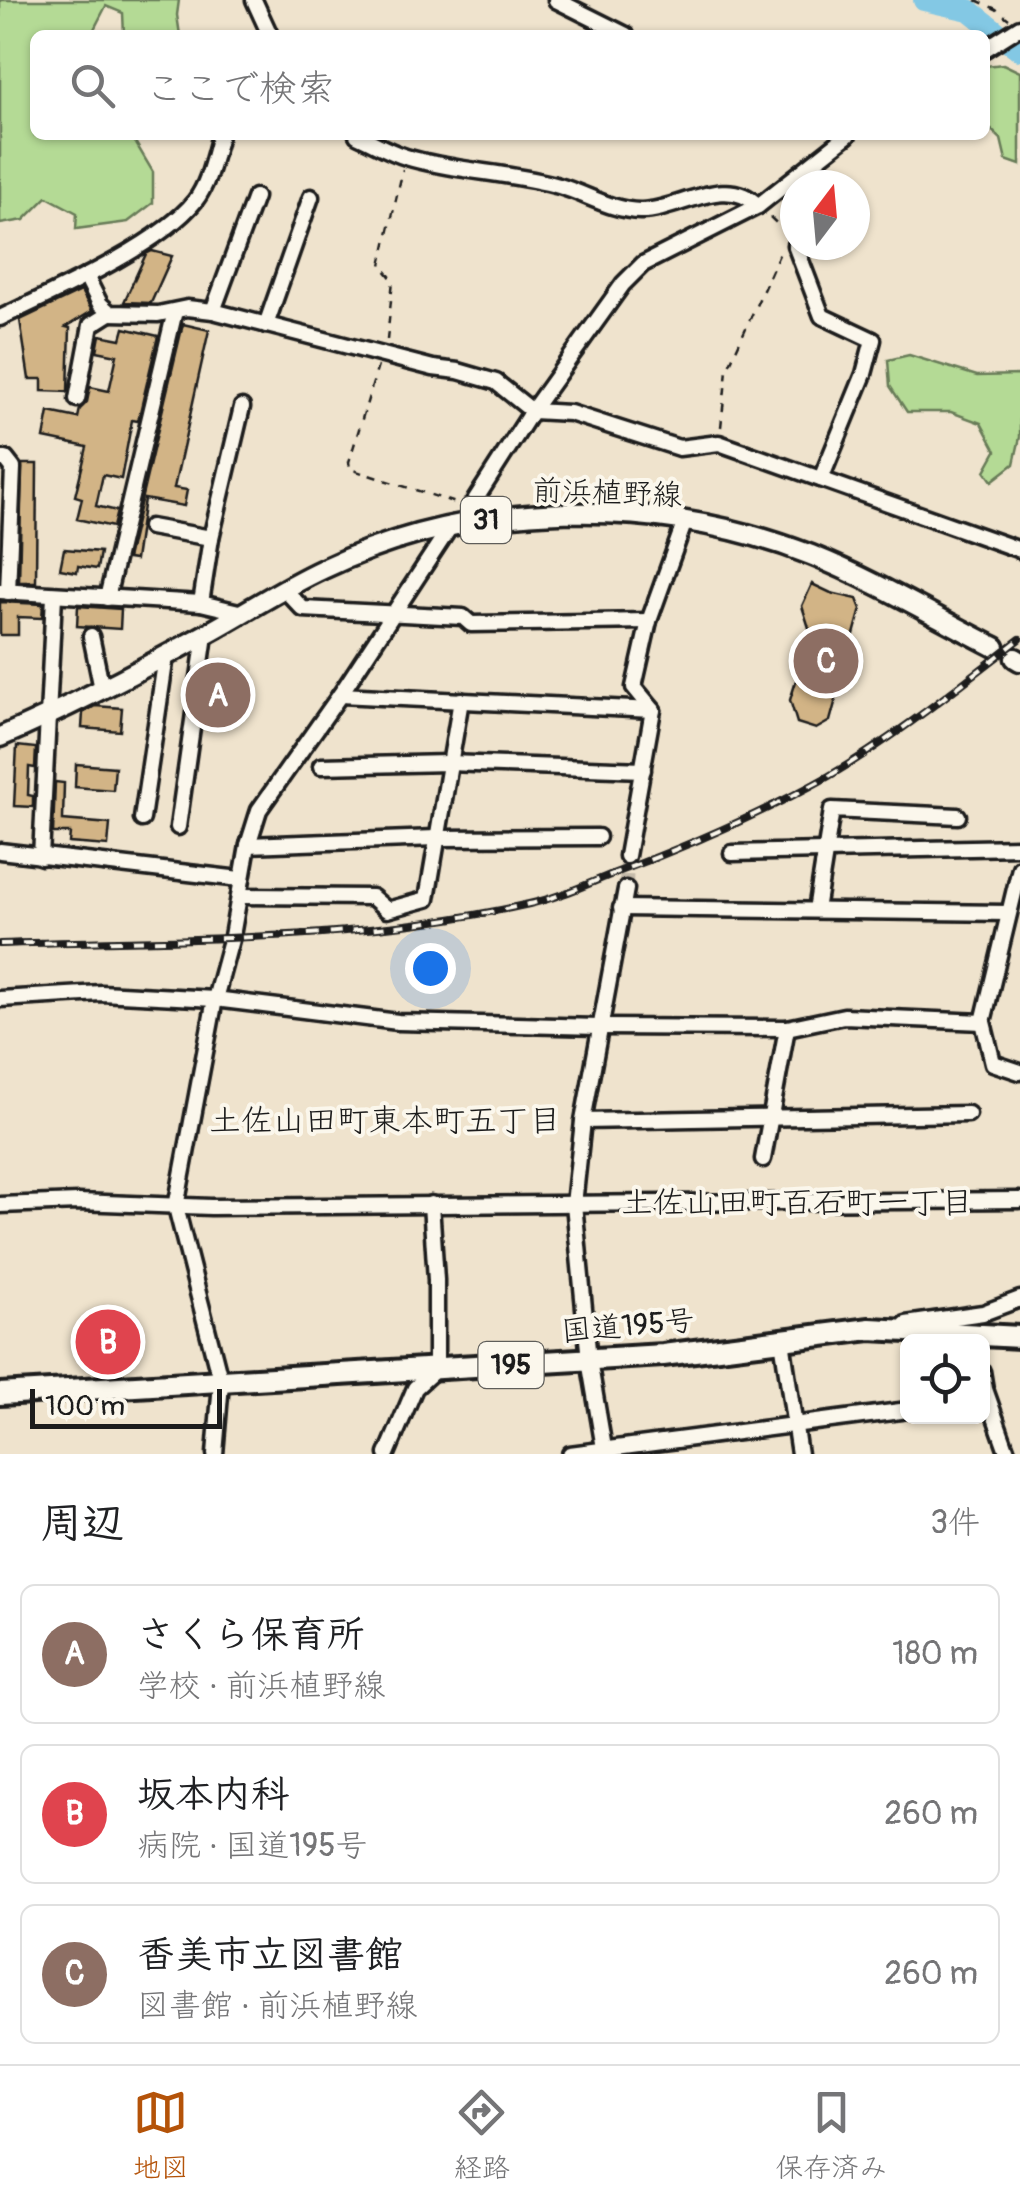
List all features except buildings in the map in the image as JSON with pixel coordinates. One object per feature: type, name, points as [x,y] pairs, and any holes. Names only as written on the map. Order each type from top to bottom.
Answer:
[{"type":"highway","name":"国道195号","points":[[0,1394],[663,1355],[870,1329],[929,1334]]},
{"type":"highway","name":"国道195号","points":[[990,1338],[1020,1338]]},
{"type":"main road","name":"前浜植野線","points":[[0,737],[50,716],[166,656],[322,569],[464,518],[642,515],[732,531],[810,555],[994,647]]},
{"type":"street","points":[[254,0],[268,30]]},
{"type":"street","points":[[556,0],[616,30]]},
{"type":"street","points":[[990,45],[1019,27]]},
{"type":"street","points":[[0,318],[86,276],[175,223],[198,198],[218,140]]},
{"type":"street","points":[[367,140],[405,157],[558,186],[621,210],[646,212],[728,192],[749,197],[758,206]]},
{"type":"street","points":[[215,1454],[221,1383],[176,1207],[215,998],[259,810],[340,695],[390,614],[464,518],[532,411],[623,284],[643,264],[758,206],[841,140]]},
{"type":"street","points":[[213,312],[254,197]]},
{"type":"street","points":[[266,325],[311,197]]},
{"type":"street","points":[[800,260],[822,316],[872,340],[864,374],[821,480]]},
{"type":"street","points":[[86,276],[100,304],[110,314]]},
{"type":"street","points":[[77,399],[91,325],[110,314],[158,314],[187,308],[213,312],[496,382],[532,411],[570,414],[679,448],[719,443],[1020,550]]},
{"type":"street","points":[[107,598],[175,311]]},
{"type":"street","points":[[202,603],[211,538],[242,407]]},
{"type":"street","points":[[0,459],[6,459],[13,468],[4,591],[202,603],[244,613]]},
{"type":"street","points":[[627,856],[653,710],[634,687],[648,621],[685,521]]},
{"type":"street","points":[[150,528],[211,538]]},
{"type":"street","points":[[285,590],[303,609],[463,616],[471,624],[648,621]]},
{"type":"street","points":[[41,857],[54,596]]},
{"type":"street","points":[[178,827],[204,635]]},
{"type":"street","points":[[91,636],[102,689]]},
{"type":"street","points":[[142,819],[166,656]]},
{"type":"street","points":[[340,695],[653,710]]},
{"type":"street","points":[[238,896],[372,897],[387,910],[426,899],[461,700]]},
{"type":"street","points":[[321,766],[448,764],[642,770]]},
{"type":"street","points":[[816,910],[832,810],[958,816]]},
{"type":"street","points":[[248,845],[598,837]]},
{"type":"street","points":[[732,854],[1020,847]]},
{"type":"street","points":[[0,851],[240,879]]},
{"type":"street","points":[[1020,868],[983,1022],[993,1063],[1020,1072]]},
{"type":"street","points":[[604,1453],[589,1360],[574,1204],[583,1121],[626,889]]},
{"type":"street","points":[[622,908],[1008,912]]},
{"type":"street","points":[[0,998],[101,992],[215,998],[398,1022],[599,1027],[787,1028],[844,1016],[983,1022]]},
{"type":"street","points":[[763,1159],[787,1028]]},
{"type":"street","points":[[583,1121],[968,1114]]},
{"type":"street","points":[[0,1205],[1020,1200]]},
{"type":"street","points":[[386,1454],[415,1388],[436,1369],[431,1204]]},
{"type":"street","points":[[870,1329],[983,1313],[1020,1298]]},
{"type":"street","points":[[782,1340],[799,1454]]},
{"type":"street","points":[[990,1410],[1008,1454]]},
{"type":"street","points":[[570,1454],[604,1453],[900,1411]]},
{"type":"path","points":[[976,0],[996,9],[1019,27]]},
{"type":"path","points":[[405,157],[382,265],[393,280],[386,346],[350,469],[464,518]]},
{"type":"path","points":[[758,206],[780,228]]},
{"type":"path","points":[[719,443],[727,370],[783,260]]},
{"type":"green space","points":[[0,0],[179,0],[179,30],[124,30],[123,13],[106,6],[94,30],[30,30],[30,140],[134,140],[153,172],[153,203],[128,222],[76,229],[77,213],[47,197],[24,220],[0,224]]},
{"type":"green space","points":[[1003,64],[1020,72],[1020,165],[1006,160],[1001,139],[990,129],[990,65]]},
{"type":"green space","points":[[909,355],[977,376],[1020,375],[1020,437],[1014,464],[992,481],[985,471],[996,451],[981,423],[951,412],[907,412],[890,386],[888,360]]},
{"type":"waterway","points":[[924,0],[969,10],[1020,50]]},
{"type":"tunnel","points":[[626,889],[627,856]]},
{"type":"railway","points":[[0,944],[332,932],[464,917],[551,898],[724,829],[829,776],[903,728],[1020,639]]},
{"type":"place","name":"香美市立図書館","points":[[826,661]]},
{"type":"place","name":"さくら保育所","points":[[218,695]]},
{"type":"place","name":"坂本内科","points":[[108,1342]]},
{"type":"district","name":"土佐山田町東本町五丁目","points":[[385,1121]]},
{"type":"district","name":"土佐山田町百石町一丁目","points":[[797,1203]]}]
